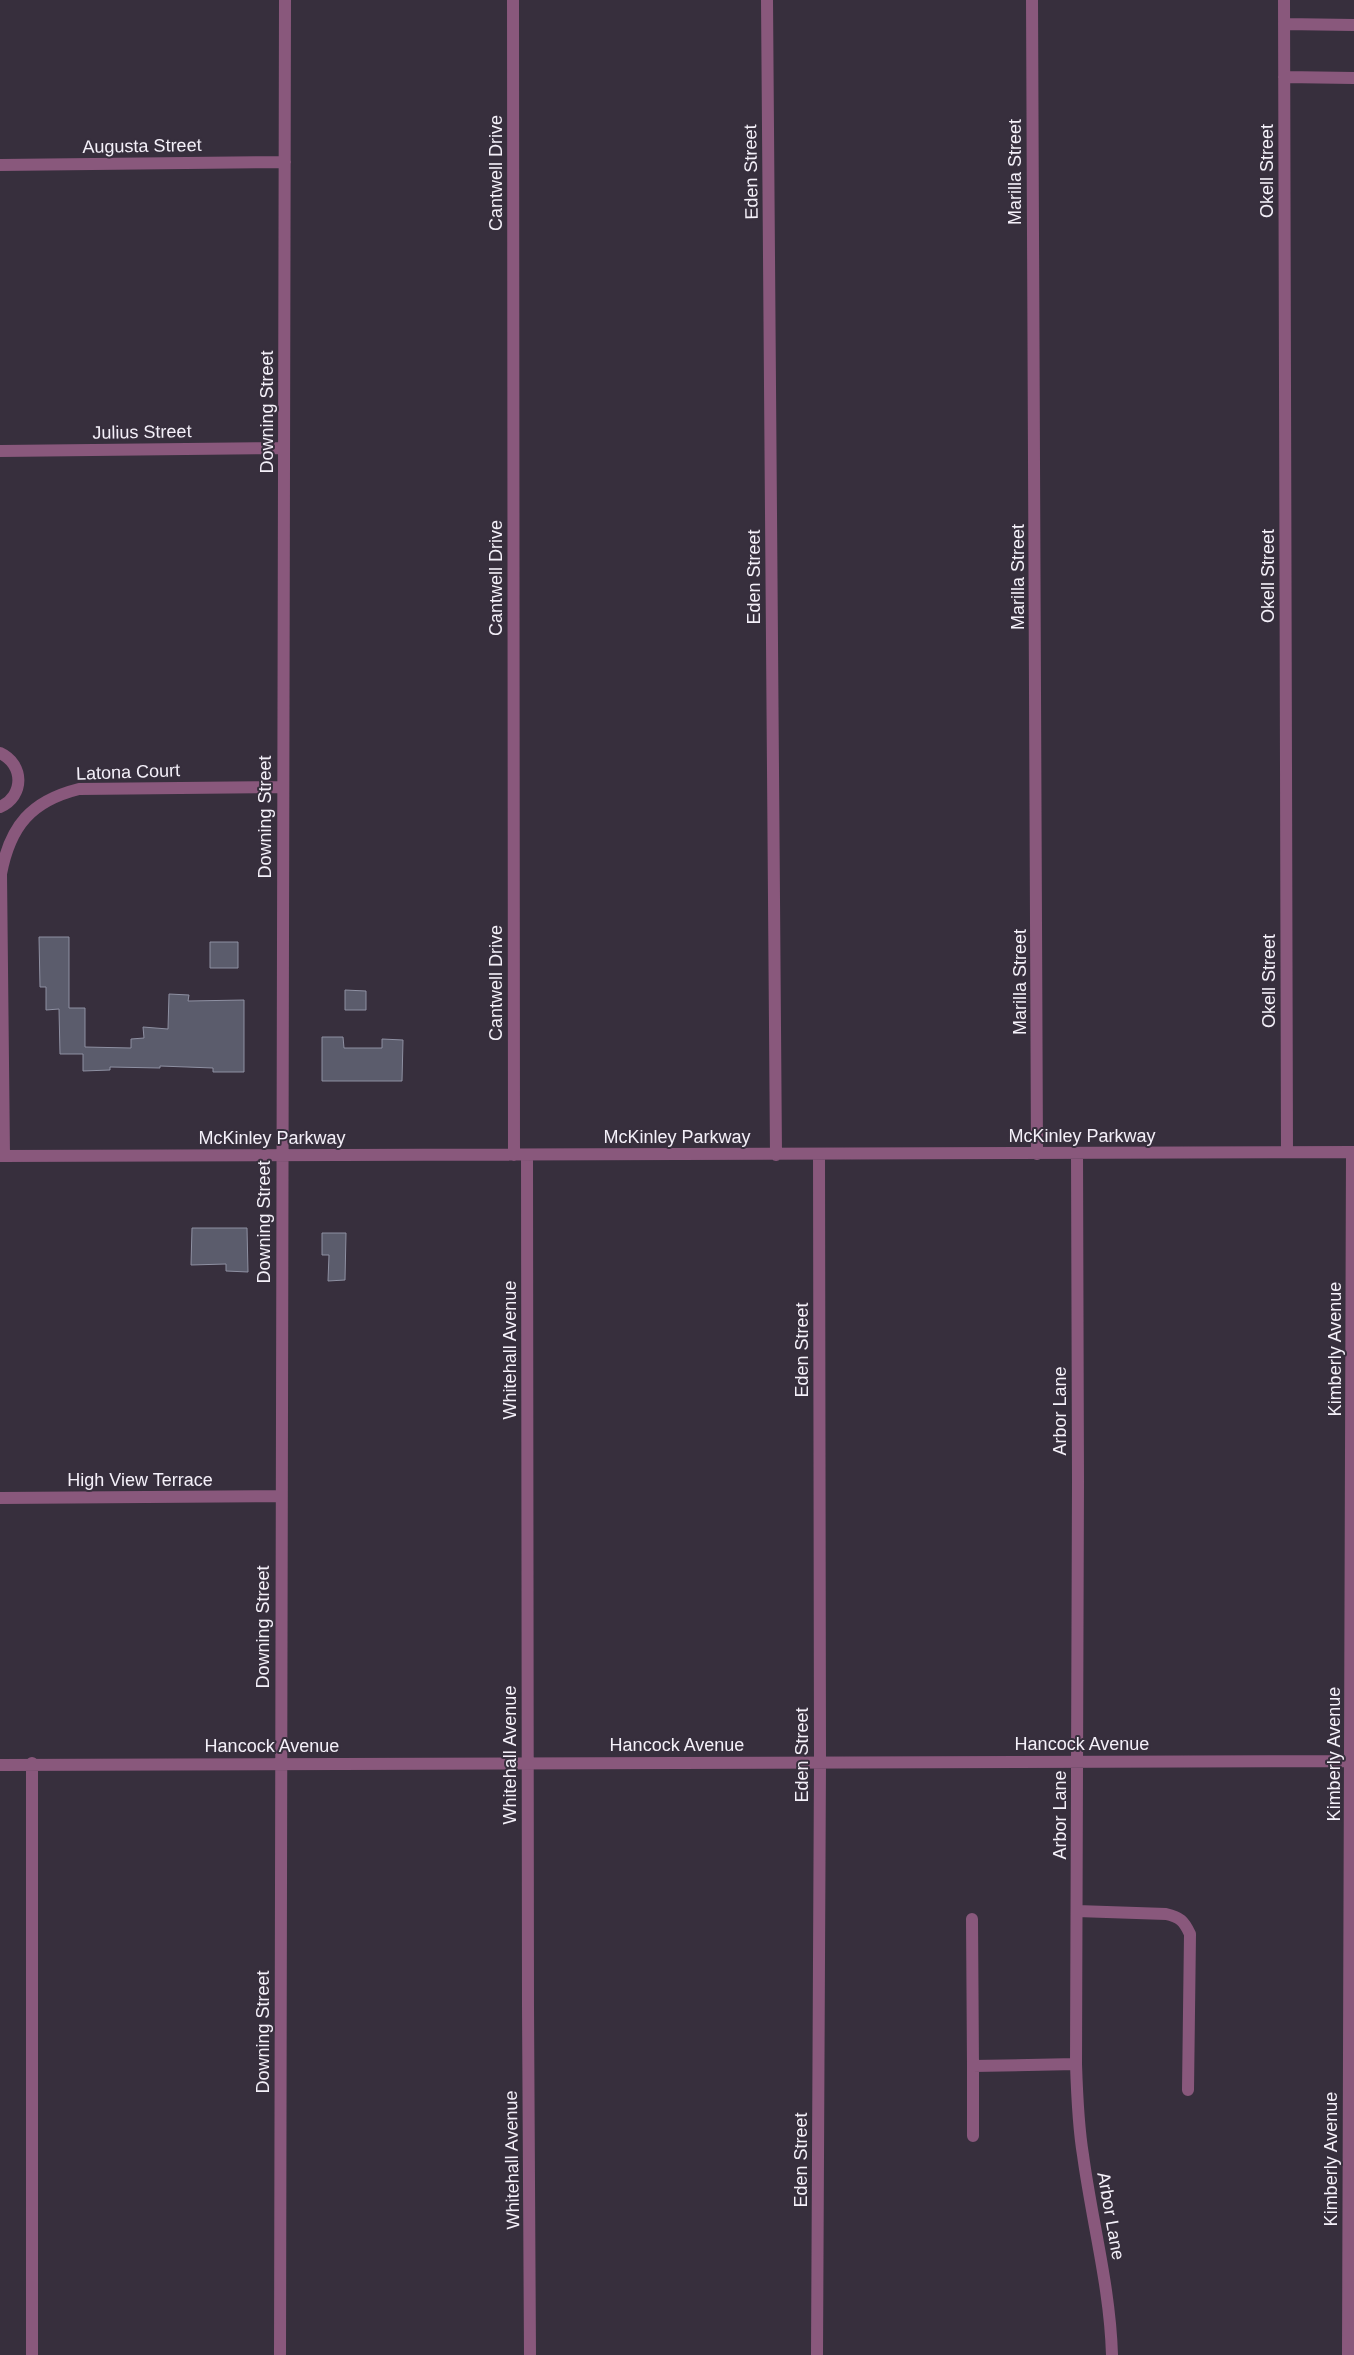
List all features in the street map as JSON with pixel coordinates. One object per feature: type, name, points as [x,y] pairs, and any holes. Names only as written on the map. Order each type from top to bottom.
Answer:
[{"type":"street","name":"Downing Street","points":[[280,2355],[285,0]]},
{"type":"street","name":"Cantwell Drive","points":[[514,0],[514,1155]]},
{"type":"street","name":"Eden Street","points":[[767,0],[776,1155]]},
{"type":"street","name":"Marilla Street","points":[[1032,0],[1037,1154]]},
{"type":"street","name":"Okell Street","points":[[1284,0],[1287,1152]]},
{"type":"street","points":[[1284,24],[1354,25]]},
{"type":"street","points":[[1284,77],[1354,78]]},
{"type":"street","name":"Augusta Street","points":[[0,165],[285,162]]},
{"type":"street","name":"Julius Street","points":[[0,451],[284,448]]},
{"type":"street","points":[[0,753],[10,760],[18,775],[19,785],[13,797],[0,807]]},
{"type":"street","name":"Latona Court","points":[[2,1156],[1,874],[8,845],[14,832],[27,816],[60,794],[79,789],[283,787]]},
{"type":"street","points":[[13,797],[27,816]]},
{"type":"street","name":"McKinley Parkway","points":[[2,1156],[1353,1152]]},
{"type":"street","name":"Kimberly Avenue","points":[[1348,2355],[1353,1761],[1353,1152]]},
{"type":"street","name":"Arbor Lane","points":[[1077,1154],[1076,2064],[1078,2116],[1105,2284],[1112,2355]]},
{"type":"street","name":"Whitehall Avenue","points":[[527,1155],[527,1763],[530,2355]]},
{"type":"street","name":"Eden Street","points":[[817,2355],[820,1762],[819,1155]]},
{"type":"street","name":"High View Terrace","points":[[0,1498],[281,1496]]},
{"type":"street","name":"Hancock Avenue","points":[[0,1764],[1353,1761]]},
{"type":"street","points":[[32,1763],[32,2355]]},
{"type":"street","points":[[1076,1910],[1166,1914],[1177,1916],[1184,1922],[1190,1934],[1188,2090]]},
{"type":"street","points":[[972,1919],[973,2136]]},
{"type":"street","points":[[973,2066],[1076,2064]]},
{"type":"building","points":[[39,937],[69,937],[69,1008],[85,1008],[85,1047],[131,1048],[131,1039],[144,1038],[143,1027],[168,1029],[169,994],[189,995],[188,1001],[244,1000],[244,1072],[213,1072],[213,1068],[160,1066],[160,1068],[110,1067],[110,1070],[83,1071],[83,1054],[60,1054],[59,1009],[46,1010],[46,987],[40,987]]},
{"type":"building","points":[[210,942],[238,942],[238,968],[210,968]]},
{"type":"building","points":[[345,990],[366,991],[366,1010],[345,1010]]},
{"type":"building","points":[[322,1037],[343,1037],[344,1048],[382,1048],[382,1039],[403,1040],[402,1081],[322,1081]]},
{"type":"building","points":[[192,1228],[247,1228],[248,1272],[226,1271],[226,1264],[191,1265]]},
{"type":"building","points":[[322,1233],[346,1233],[345,1280],[328,1281],[329,1255],[322,1255]]}]
